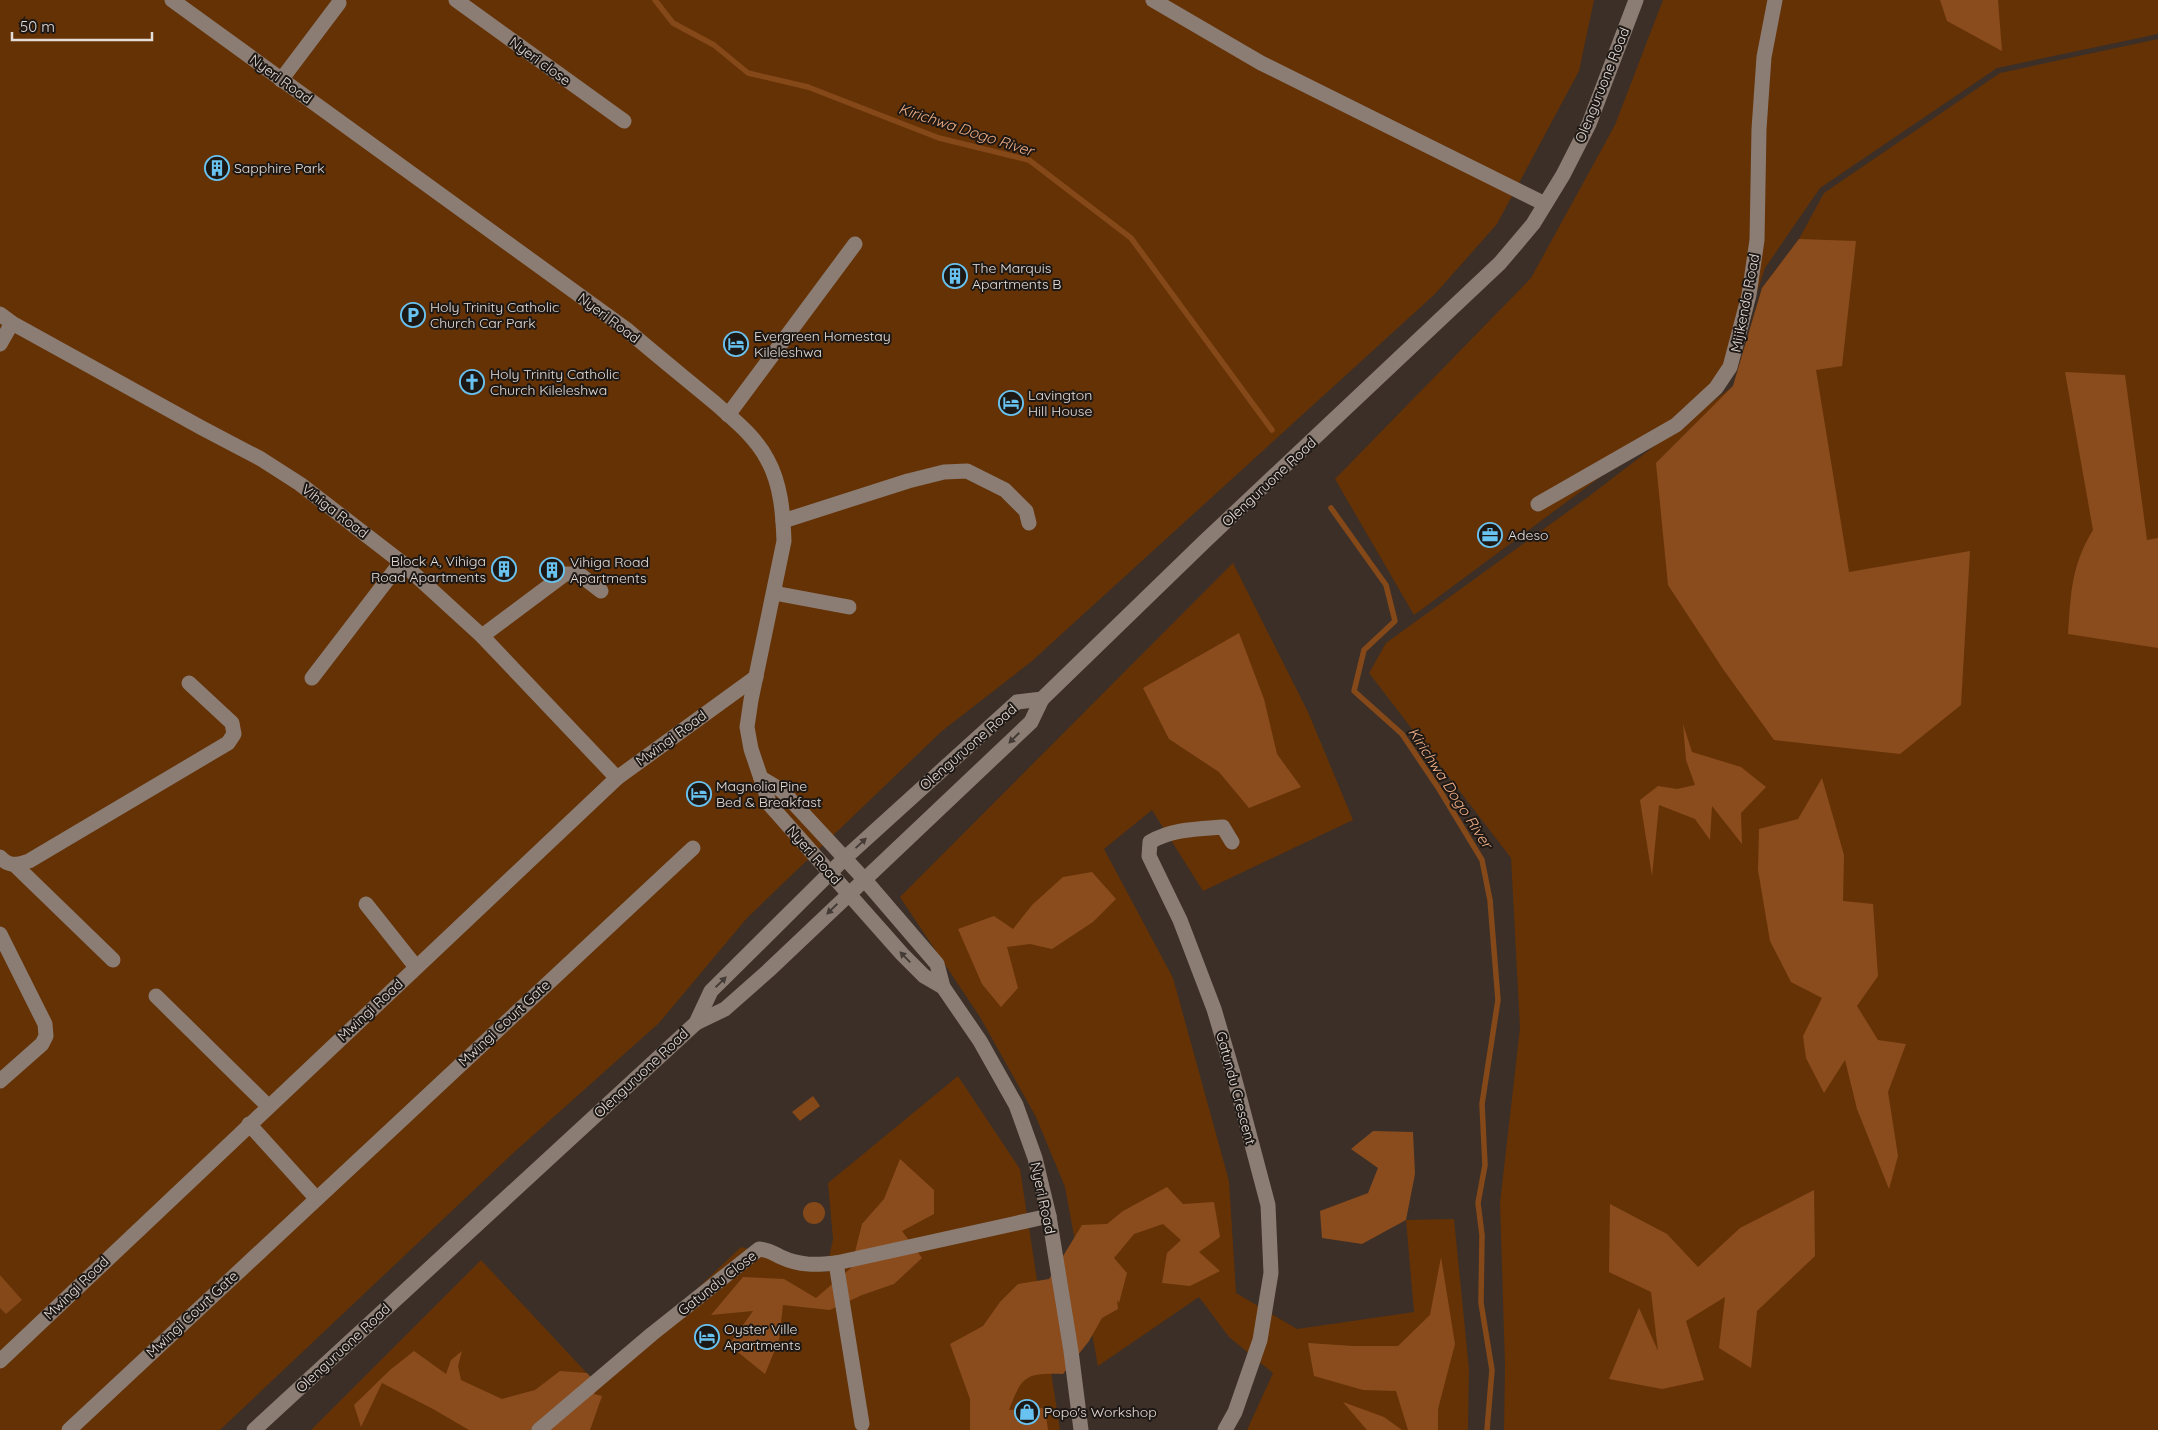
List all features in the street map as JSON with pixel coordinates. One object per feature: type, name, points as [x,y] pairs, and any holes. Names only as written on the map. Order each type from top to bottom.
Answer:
[{"type":"street","name":"Nyeri Road","points":[[172,0],[626,330],[745,430],[767,458],[778,485],[784,541],[747,727],[751,749],[770,805],[848,894],[924,976],[944,987]]},
{"type":"street","name":"Nyeri close","points":[[456,0],[624,121]]},
{"type":"street","points":[[1153,0],[1261,63],[1545,204]]},
{"type":"street","name":"Olenguruone Road","points":[[254,1430],[696,1023],[711,991],[845,858],[1017,702],[1042,699],[1205,541],[1486,278],[1533,224],[1589,124],[1636,0]]},
{"type":"street","name":"Mijikenda Road","points":[[1538,504],[1676,425],[1716,388],[1730,367],[1749,295],[1757,240],[1759,129],[1764,57],[1775,0]]},
{"type":"street","points":[[281,80],[339,3]]},
{"type":"street","points":[[728,415],[855,244]]},
{"type":"street","points":[[0,344],[6,318]]},
{"type":"street","name":"Vihiga Road","points":[[6,318],[261,459],[300,484],[401,562],[482,636],[617,778]]},
{"type":"street","points":[[783,521],[908,481],[944,472],[967,471],[1004,490],[1026,511],[1029,523]]},
{"type":"street","points":[[312,678],[401,562]]},
{"type":"street","points":[[482,636],[565,574],[579,574],[601,591]]},
{"type":"street","points":[[774,593],[849,608]]},
{"type":"street","name":"Mwingi Road","points":[[1,1356],[617,778],[756,677]]},
{"type":"street","points":[[16,866],[29,861],[228,743],[234,734],[232,723],[189,683]]},
{"type":"street","points":[[696,1023],[725,1009],[864,880],[1031,722],[1042,699]]},
{"type":"street","name":"Nyeri Road","points":[[761,778],[781,790],[845,858],[937,964],[944,987],[980,1041],[1016,1105],[1035,1158],[1048,1216],[1071,1351],[1081,1430]]},
{"type":"street","name":"Gatundu Crescent","points":[[1225,1430],[1235,1412],[1260,1340],[1271,1273],[1268,1205],[1214,1009],[1180,920],[1149,856],[1150,842],[1159,837],[1183,830],[1223,827],[1232,842]]},
{"type":"street","name":"Mwingi Court Gate","points":[[69,1430],[693,848]]},
{"type":"street","points":[[0,857],[8,864],[16,866],[112,960]]},
{"type":"street","points":[[366,904],[416,967]]},
{"type":"street","points":[[0,934],[45,1024],[46,1036],[42,1044],[0,1081]]},
{"type":"street","points":[[156,996],[268,1106]]},
{"type":"street","points":[[249,1124],[316,1198]]},
{"type":"street","name":"Gatundu Close","points":[[539,1430],[652,1334],[759,1249],[769,1250],[794,1262],[812,1266],[836,1263],[1048,1216]]},
{"type":"street","points":[[836,1263],[862,1424]]},
{"type":"shaded area","points":[[0,0],[1594,0],[1579,71],[1497,224],[1435,294],[1032,661],[942,731],[747,918],[659,1023],[511,1155],[220,1430],[0,1430]]},
{"type":"shaded area","points":[[1663,0],[2158,0],[2158,34],[1997,68],[1820,188],[1765,268],[1727,383],[1414,615],[1335,479],[1531,278],[1615,125]]},
{"type":"shaded area","points":[[1940,0],[1998,0],[2002,51],[1947,21]]},
{"type":"shaded area","points":[[2158,39],[2158,1430],[1504,1430],[1505,1365],[1500,1203],[1520,1028],[1511,858],[1369,673],[1386,643],[1588,497],[1733,386],[1762,288],[1799,239],[1824,193],[2000,73]]},
{"type":"shaded area","points":[[1799,239],[1856,241],[1842,366],[1816,370],[1849,572],[1970,551],[1961,705],[1900,754],[1774,740],[1723,669],[1668,585],[1656,463],[1733,386],[1762,288]]},
{"type":"shaded area","points":[[2065,372],[2125,375],[2147,540],[2158,538],[2158,648],[2068,634],[2073,580],[2080,556],[2093,530]]},
{"type":"shaded area","points":[[1233,563],[1308,712],[1353,820],[1203,891],[1152,810],[1104,849],[1173,978],[1229,1181],[1236,1293],[1297,1329],[1414,1312],[1406,1220],[1454,1219],[1469,1369],[1468,1430],[1247,1430],[1273,1373],[1229,1337],[1199,1297],[1098,1366],[1065,1187],[1036,1117],[980,1017],[900,897]]},
{"type":"shaded area","points":[[1239,633],[1264,699],[1277,754],[1301,787],[1249,808],[1219,772],[1169,739],[1143,688]]},
{"type":"shaded area","points":[[1683,724],[1692,752],[1741,767],[1766,787],[1741,813],[1742,844],[1712,806],[1710,840],[1695,819],[1659,805],[1652,876],[1640,800],[1658,786],[1677,789],[1695,785],[1686,760]]},
{"type":"shaded area","points":[[1822,778],[1844,855],[1843,901],[1873,904],[1878,976],[1857,1006],[1878,1040],[1906,1044],[1888,1092],[1898,1156],[1889,1189],[1857,1109],[1845,1060],[1824,1093],[1806,1058],[1803,1036],[1822,998],[1791,982],[1770,941],[1758,870],[1759,829],[1798,819]]},
{"type":"shaded area","points":[[1092,872],[1116,899],[1093,922],[1052,949],[1030,944],[1007,947],[1018,988],[1001,1007],[982,984],[958,929],[994,916],[1013,929],[1032,905],[1063,877]]},
{"type":"shaded area","points":[[958,1076],[1020,1169],[1060,1430],[311,1430],[481,1260],[597,1384],[741,1247],[826,1272],[833,1239],[828,1183]]},
{"type":"shaded area","points":[[813,1096],[820,1106],[800,1121],[792,1112]]},
{"type":"shaded area","points":[[1373,1131],[1413,1132],[1415,1174],[1406,1220],[1362,1244],[1322,1238],[1320,1211],[1368,1193],[1378,1168],[1351,1149]]},
{"type":"shaded area","points":[[900,1159],[934,1190],[934,1214],[902,1231],[922,1258],[894,1284],[862,1295],[830,1310],[783,1305],[779,1340],[765,1374],[729,1345],[753,1311],[711,1315],[743,1277],[784,1279],[816,1298],[851,1268],[862,1224],[884,1199]]},
{"type":"shaded area","points":[[1167,1187],[1183,1204],[1214,1202],[1220,1237],[1199,1252],[1220,1271],[1190,1286],[1162,1283],[1167,1253],[1181,1240],[1163,1224],[1134,1234],[1114,1258],[1127,1273],[1119,1303],[1117,1300],[1118,1309],[1102,1318],[1089,1341],[1063,1374],[1033,1376],[1022,1383],[1014,1398],[1009,1410],[1045,1408],[1048,1430],[970,1430],[970,1399],[950,1344],[983,1326],[1000,1302],[1018,1284],[1049,1279],[1082,1225],[1107,1224],[1123,1211]]},
{"type":"shaded area","points":[[1814,1190],[1815,1256],[1757,1311],[1751,1368],[1719,1348],[1725,1297],[1686,1321],[1704,1380],[1662,1389],[1609,1379],[1639,1308],[1658,1351],[1651,1292],[1609,1272],[1610,1204],[1667,1234],[1698,1267],[1740,1228]]},
{"type":"shaded area","points":[[814,1202],[822,1205],[825,1213],[822,1221],[814,1224],[806,1221],[803,1213],[806,1205]]},
{"type":"shaded area","points":[[1441,1257],[1455,1344],[1438,1409],[1438,1430],[1408,1430],[1396,1391],[1363,1390],[1314,1376],[1308,1343],[1398,1346],[1430,1315]]},
{"type":"shaded area","points":[[0,1275],[22,1300],[6,1314],[0,1308]]},
{"type":"shaded area","points":[[414,1351],[446,1374],[451,1360],[462,1351],[458,1366],[461,1380],[502,1399],[535,1390],[560,1371],[587,1373],[597,1384],[594,1394],[602,1396],[590,1430],[469,1430],[382,1383],[361,1427],[354,1405],[390,1370]]},
{"type":"shaded area","points":[[1343,1402],[1384,1417],[1402,1430],[1367,1430]]},
{"type":"waterway","name":"Kirichwa Dogo River","points":[[655,0],[673,23],[714,45],[748,73],[808,87],[939,138],[1029,160],[1131,238],[1272,430]]},
{"type":"waterway","name":"Kirichwa Dogo River","points":[[1331,508],[1386,585],[1395,621],[1364,650],[1354,691],[1402,734],[1439,789],[1482,860],[1490,900],[1498,1000],[1482,1104],[1485,1165],[1478,1203],[1482,1235],[1481,1303],[1492,1370],[1487,1430]]},
{"type":"place","name":"Sapphire Park","points":[[217,168]]},
{"type":"place","name":"The Marquis Apartments B","points":[[955,276]]},
{"type":"place","name":"Holy Trinity Catholic Church Car Park","points":[[413,315]]},
{"type":"place","name":"Evergreen Homestay Kileleshwa","points":[[736,344]]},
{"type":"place","name":"Holy Trinity Catholic Church Kileleshwa","points":[[472,382]]},
{"type":"place","name":"Lavington Hill House","points":[[1011,403]]},
{"type":"place","name":"Adeso","points":[[1490,535]]},
{"type":"place","name":"Block A, Vihiga Road Apartments","points":[[504,569]]},
{"type":"place","name":"Vihiga Road Apartments","points":[[552,570]]},
{"type":"place","name":"Magnolia Pine Bed & Breakfast","points":[[699,794]]},
{"type":"place","name":"Oyster Ville Apartments","points":[[707,1337]]},
{"type":"place","name":"Popo's Workshop","points":[[1027,1412]]}]
